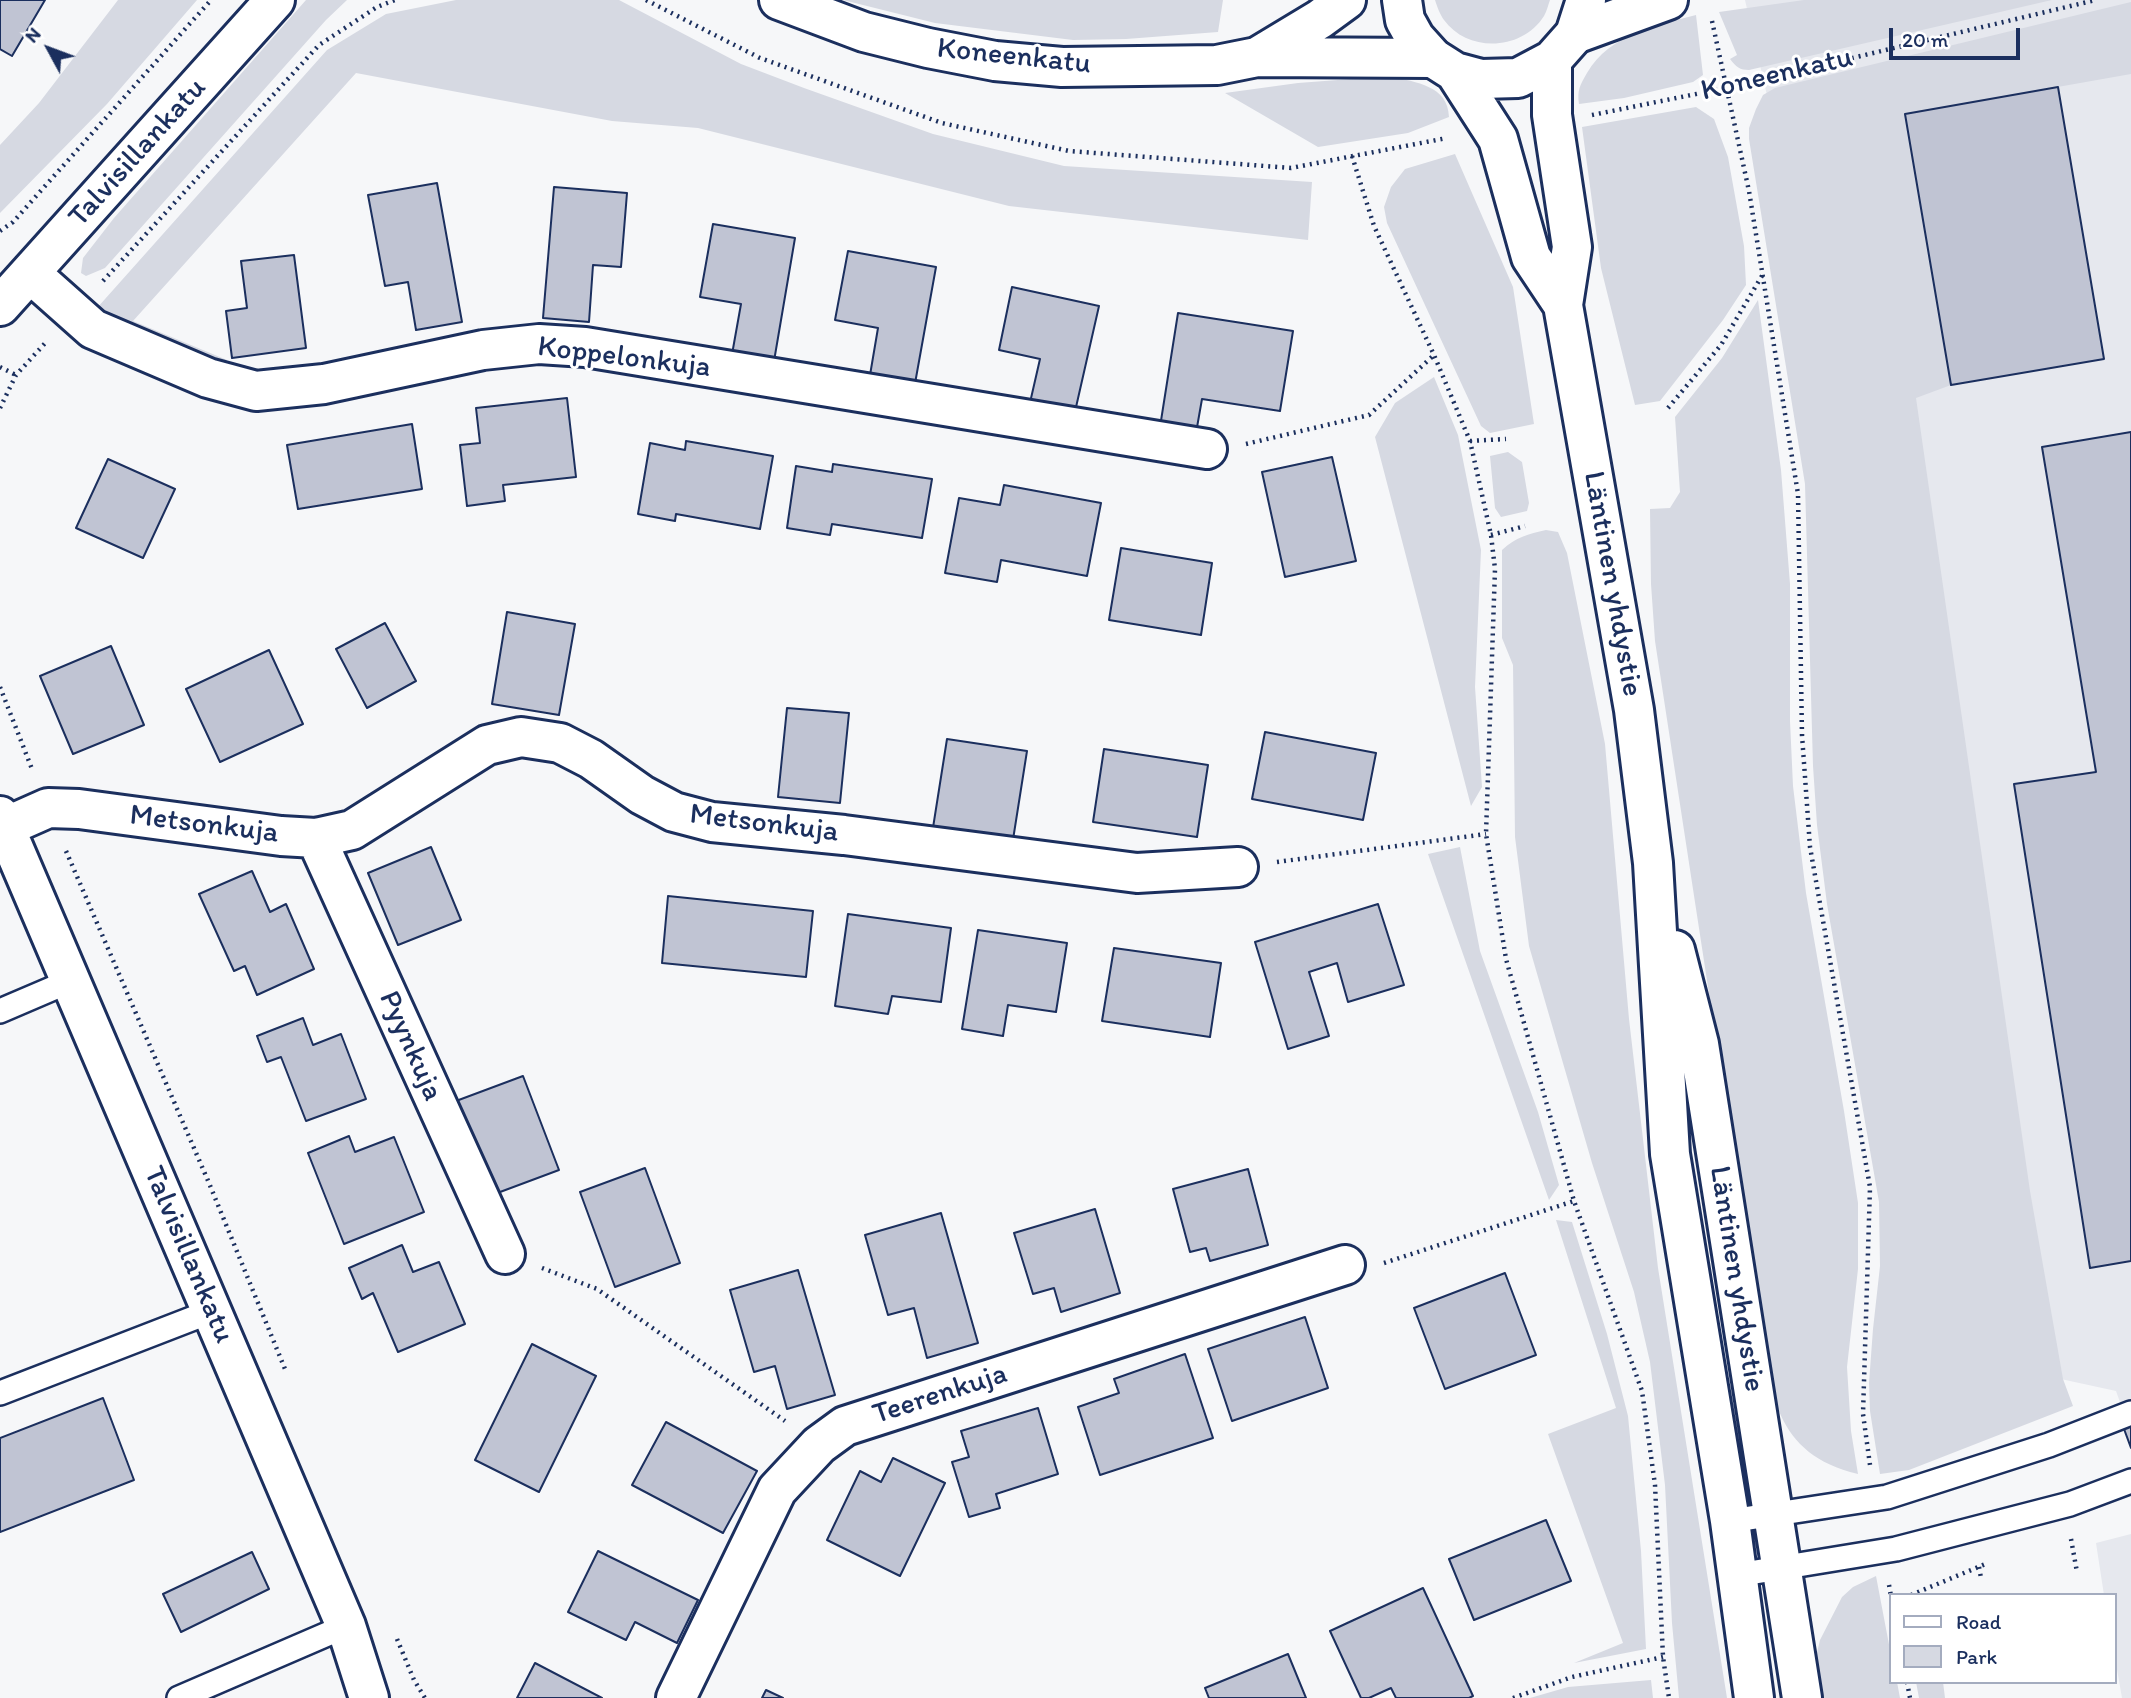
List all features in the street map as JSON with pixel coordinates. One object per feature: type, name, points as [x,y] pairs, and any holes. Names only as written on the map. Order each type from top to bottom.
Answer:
[{"type":"street","name":"Talvisillankatu","points":[[0,306],[275,0]]},
{"type":"street","name":"Koneenkatu","points":[[779,0],[864,32],[928,48],[995,61],[1062,67],[1217,65],[1257,57],[1444,65],[1481,79],[1518,78],[1571,32]]},
{"type":"street","name":"Koneenkatu","points":[[1257,57],[1346,0]]},
{"type":"street","name":"Läntinen yhdystie","points":[[1402,0],[1405,20],[1415,38],[1444,65],[1498,139],[1531,257],[1563,305]]},
{"type":"street","points":[[1571,32],[1668,0]]},
{"type":"street","name":"Läntinen yhdystie","points":[[1571,32],[1552,116],[1572,247],[1563,305],[1634,710],[1653,863],[1670,1154],[1730,1521],[1754,1698]]},
{"type":"street","name":"Koppelonkuja","points":[[30,274],[93,329],[208,379],[256,391],[324,384],[483,350],[550,344],[598,349],[1207,449]]},
{"type":"street","name":"Metsonkuja","points":[[2,821],[48,808],[79,809],[281,836],[316,838],[352,830],[487,745],[521,737],[560,743],[591,759],[642,795],[674,812],[712,822],[844,835],[1136,873],[1238,867]]},
{"type":"street","name":"Talvisillankatu","points":[[2,821],[346,1626],[369,1698]]},
{"type":"street","name":"Pyynkuja","points":[[316,838],[505,1254]]},
{"type":"street","name":"Läntinen yhdystie","points":[[1653,863],[1699,1044],[1802,1698]]},
{"type":"street","name":"Teerenkuja","points":[[676,1698],[777,1490],[820,1445],[845,1426],[1345,1265]]},
{"type":"lane","points":[[0,1011],[71,981]]},
{"type":"lane","points":[[0,1393],[212,1311]]},
{"type":"lane","points":[[1730,1521],[1887,1497],[2049,1445],[2131,1413]]},
{"type":"lane","points":[[1737,1575],[1883,1552],[2070,1504],[2131,1481]]},
{"type":"lane","points":[[179,1698],[346,1626]]},
{"type":"path","points":[[0,231],[13,222],[211,0]]},
{"type":"path","points":[[0,408],[16,375],[319,45],[377,7],[395,0]]},
{"type":"path","points":[[646,0],[760,58],[799,72],[942,123],[1069,151],[1291,168],[1447,138]]},
{"type":"path","name":"Koneenkatu","points":[[1579,118],[1726,88],[2096,0]]},
{"type":"path","points":[[1712,21],[1764,273],[1798,494],[1802,735],[1810,847],[1870,1187],[1863,1414],[1875,1499]]},
{"type":"path","points":[[1352,156],[1374,226],[1434,355],[1470,441],[1491,535],[1495,569],[1486,834],[1506,960],[1574,1201],[1642,1391],[1655,1485],[1663,1657],[1669,1698]]},
{"type":"path","points":[[1668,408],[1721,345],[1764,273]]},
{"type":"path","points":[[1207,449],[1252,444],[1369,415],[1434,355]]},
{"type":"path","points":[[0,367],[16,375]]},
{"type":"path","points":[[1470,441],[1506,439]]},
{"type":"path","points":[[1491,535],[1525,526]]},
{"type":"path","points":[[0,687],[48,808],[288,1374]]},
{"type":"path","points":[[1238,867],[1486,834]]},
{"type":"path","points":[[1345,1265],[1382,1264],[1574,1201]]},
{"type":"path","points":[[505,1254],[597,1289],[820,1445]]},
{"type":"path","points":[[2070,1531],[2077,1572]]},
{"type":"path","points":[[1883,1552],[1890,1593]]},
{"type":"path","points":[[1979,1567],[1981,1578]]},
{"type":"path","points":[[393,1629],[425,1698]]},
{"type":"path","points":[[1513,1698],[1572,1677],[1663,1657]]},
{"type":"shaded area","points":[[1745,0],[2131,0],[2131,1433],[2116,1391],[1978,1361],[1769,104]]},
{"type":"shaded area","points":[[2131,1534],[2131,1698],[2122,1698],[2117,1669],[2117,1593],[2104,1593],[2096,1543]]},
{"type":"green space","points":[[118,0],[197,0],[107,104],[0,213],[0,145],[39,103]]},
{"type":"green space","points":[[306,0],[347,0],[326,20],[105,268],[86,276],[81,273],[83,258],[114,218]]},
{"type":"green space","points":[[456,0],[619,0],[741,64],[804,88],[933,134],[1064,166],[1312,182],[1308,240],[1009,206],[698,128],[612,121],[356,73],[133,321],[227,360],[221,370],[127,330],[97,308],[327,50],[386,14]]},
{"type":"green space","points":[[843,0],[1223,0],[1218,32],[1073,40],[935,23]]},
{"type":"green space","points":[[1435,0],[1550,0],[1544,16],[1534,28],[1522,36],[1495,44],[1467,38],[1454,31],[1443,18]]},
{"type":"green space","points":[[1804,0],[2052,0],[1749,70],[1734,64],[1730,59],[1737,55],[1719,12]]},
{"type":"green space","points":[[2131,2],[2131,74],[1905,114],[1951,385],[1916,398],[2030,1191],[2063,1379],[2073,1406],[1909,1470],[1880,1474],[1870,1411],[1869,1383],[1880,1266],[1879,1202],[1827,904],[1817,825],[1805,484],[1749,128],[1763,95],[1775,88]]},
{"type":"green space","points":[[1696,15],[1703,75],[1693,82],[1624,98],[1579,104],[1579,91],[1587,73],[1608,49],[1635,34]]},
{"type":"green space","points":[[1391,76],[1437,92],[1447,106],[1449,117],[1408,133],[1318,147],[1225,93],[1298,83]]},
{"type":"green space","points":[[1696,107],[1714,119],[1728,157],[1744,246],[1746,285],[1723,320],[1660,401],[1635,405],[1601,268],[1582,127]]},
{"type":"green space","points":[[1455,154],[1513,287],[1534,424],[1490,433],[1481,426],[1387,223],[1384,207],[1391,187],[1405,169]]},
{"type":"green space","points":[[1758,300],[1781,470],[1790,584],[1793,786],[1806,893],[1858,1203],[1858,1269],[1847,1367],[1851,1431],[1858,1474],[1830,1465],[1809,1452],[1793,1435],[1773,1395],[1759,1320],[1655,641],[1650,509],[1670,508],[1680,492],[1675,417],[1722,358]]},
{"type":"green space","points":[[1434,377],[1458,435],[1481,550],[1475,687],[1482,787],[1471,806],[1375,437],[1395,403]]},
{"type":"green space","points":[[1508,452],[1522,462],[1529,503],[1527,511],[1501,517],[1495,508],[1490,456]]},
{"type":"green space","points":[[1546,530],[1558,532],[1567,553],[1605,744],[1629,1019],[1658,1268],[1727,1698],[1679,1698],[1665,1485],[1650,1362],[1634,1292],[1592,1163],[1529,946],[1515,837],[1513,665],[1502,638],[1502,550],[1523,537]]},
{"type":"green space","points":[[1460,847],[1480,951],[1538,1112],[1559,1185],[1549,1200],[1428,854]]},
{"type":"green space","points":[[1556,1220],[1572,1222],[1607,1334],[1628,1416],[1641,1551],[1646,1649],[1574,1663],[1623,1643],[1548,1434],[1616,1408]]},
{"type":"green space","points":[[1876,1576],[1890,1650],[1890,1684],[1897,1684],[1900,1698],[1819,1698],[1814,1665],[1820,1640],[1842,1597],[1853,1587]]},
{"type":"green space","points":[[1651,1680],[1653,1698],[1530,1698],[1568,1687]]},
{"type":"green space","points":[[1916,1684],[1943,1684],[1945,1698],[1919,1698]]},
{"type":"building","points":[[0,0],[45,0],[12,56],[0,49]]},
{"type":"building","points":[[2058,87],[2104,359],[1951,385],[1905,114]]},
{"type":"building","points":[[437,183],[462,322],[416,330],[408,282],[385,286],[368,195]]},
{"type":"building","points":[[554,187],[627,193],[621,267],[593,265],[589,322],[543,318]]},
{"type":"building","points":[[713,224],[795,238],[773,367],[731,360],[741,304],[700,297]]},
{"type":"building","points":[[848,251],[936,267],[914,389],[869,381],[878,328],[835,320]]},
{"type":"building","points":[[294,255],[306,348],[232,358],[226,311],[247,308],[241,261]]},
{"type":"building","points":[[1012,287],[1099,306],[1074,416],[1029,407],[1040,359],[999,350]]},
{"type":"building","points":[[1178,313],[1293,331],[1280,411],[1202,399],[1196,433],[1160,427]]},
{"type":"building","points":[[567,398],[576,477],[503,485],[505,501],[467,506],[460,445],[480,443],[476,408]]},
{"type":"building","points":[[412,424],[422,489],[298,509],[287,445]]},
{"type":"building","points":[[2131,432],[2131,1261],[2090,1268],[2014,784],[2096,772],[2042,447]]},
{"type":"building","points":[[686,441],[773,456],[760,529],[676,514],[675,521],[638,514],[650,443],[685,450]]},
{"type":"building","points":[[1332,457],[1356,561],[1285,577],[1262,472]]},
{"type":"building","points":[[108,459],[175,489],[143,558],[76,528]]},
{"type":"building","points":[[833,464],[932,479],[922,538],[832,524],[830,535],[787,528],[796,466],[832,472]]},
{"type":"building","points":[[1004,485],[1101,503],[1087,576],[1001,560],[997,582],[945,573],[959,498],[1000,505]]},
{"type":"building","points":[[1121,548],[1212,563],[1201,635],[1109,620]]},
{"type":"building","points":[[507,612],[575,624],[559,715],[492,704]]},
{"type":"building","points":[[385,623],[416,681],[367,708],[336,649]]},
{"type":"building","points":[[111,646],[144,725],[73,754],[40,676]]},
{"type":"building","points":[[269,650],[303,724],[220,762],[186,689]]},
{"type":"building","points":[[787,708],[849,713],[840,803],[778,797]]},
{"type":"building","points":[[1265,732],[1376,753],[1363,820],[1252,799]]},
{"type":"building","points":[[947,739],[1027,751],[1012,846],[932,834]]},
{"type":"building","points":[[1104,749],[1208,765],[1197,837],[1093,822]]},
{"type":"building","points":[[431,847],[461,920],[398,945],[368,873]]},
{"type":"building","points":[[252,871],[270,912],[286,904],[314,969],[257,995],[245,966],[234,971],[199,894]]},
{"type":"building","points":[[668,896],[813,911],[806,977],[662,963]]},
{"type":"building","points":[[1378,904],[1404,985],[1348,1002],[1337,963],[1309,972],[1329,1036],[1288,1049],[1255,942]]},
{"type":"building","points":[[848,914],[951,928],[941,1002],[892,996],[888,1014],[835,1006]]},
{"type":"building","points":[[978,930],[1067,943],[1056,1012],[1008,1005],[1003,1036],[962,1029]]},
{"type":"building","points":[[1114,948],[1221,963],[1210,1037],[1102,1021]]},
{"type":"building","points":[[303,1018],[313,1045],[341,1034],[366,1099],[306,1121],[281,1057],[267,1062],[257,1036]]},
{"type":"building","points":[[523,1076],[559,1170],[492,1195],[456,1101]]},
{"type":"building","points":[[349,1136],[355,1152],[394,1137],[424,1212],[344,1244],[308,1153]]},
{"type":"building","points":[[645,1168],[680,1263],[615,1287],[580,1192]]},
{"type":"building","points":[[1248,1169],[1268,1245],[1210,1261],[1206,1248],[1190,1252],[1173,1189]]},
{"type":"building","points":[[1095,1209],[1120,1293],[1061,1312],[1054,1288],[1033,1294],[1014,1233]]},
{"type":"building","points":[[941,1213],[978,1343],[927,1358],[914,1308],[888,1315],[865,1235]]},
{"type":"building","points":[[402,1245],[413,1272],[439,1262],[465,1324],[398,1352],[373,1293],[362,1299],[349,1268]]},
{"type":"building","points":[[798,1270],[835,1395],[787,1409],[775,1366],[754,1372],[730,1290]]},
{"type":"building","points":[[1505,1273],[1536,1355],[1445,1389],[1414,1308]]},
{"type":"building","points":[[1305,1317],[1328,1388],[1232,1421],[1208,1349]]},
{"type":"building","points":[[532,1344],[596,1376],[539,1492],[475,1460]]},
{"type":"building","points":[[1185,1354],[1213,1438],[1100,1475],[1078,1407],[1119,1393],[1114,1379]]},
{"type":"building","points":[[103,1398],[134,1480],[0,1532],[0,1438]]},
{"type":"building","points":[[2131,1405],[2131,1448],[2117,1410]]},
{"type":"building","points":[[1038,1408],[1058,1474],[996,1494],[1000,1508],[969,1517],[952,1462],[969,1457],[961,1431]]},
{"type":"building","points":[[666,1422],[757,1471],[723,1533],[632,1485]]},
{"type":"building","points":[[893,1458],[945,1483],[900,1576],[827,1540],[860,1471],[881,1482]]},
{"type":"building","points":[[1546,1520],[1571,1581],[1474,1620],[1449,1559]]},
{"type":"building","points":[[598,1551],[698,1600],[677,1643],[635,1622],[626,1640],[568,1612]]},
{"type":"building","points":[[252,1552],[269,1589],[181,1632],[163,1594]]},
{"type":"building","points":[[1423,1588],[1473,1696],[1396,1698],[1391,1688],[1369,1698],[1361,1698],[1330,1631]]},
{"type":"building","points":[[1288,1654],[1306,1698],[1209,1698],[1205,1688]]},
{"type":"building","points":[[535,1663],[602,1698],[517,1698]]},
{"type":"building","points":[[766,1690],[783,1698],[762,1698]]}]
